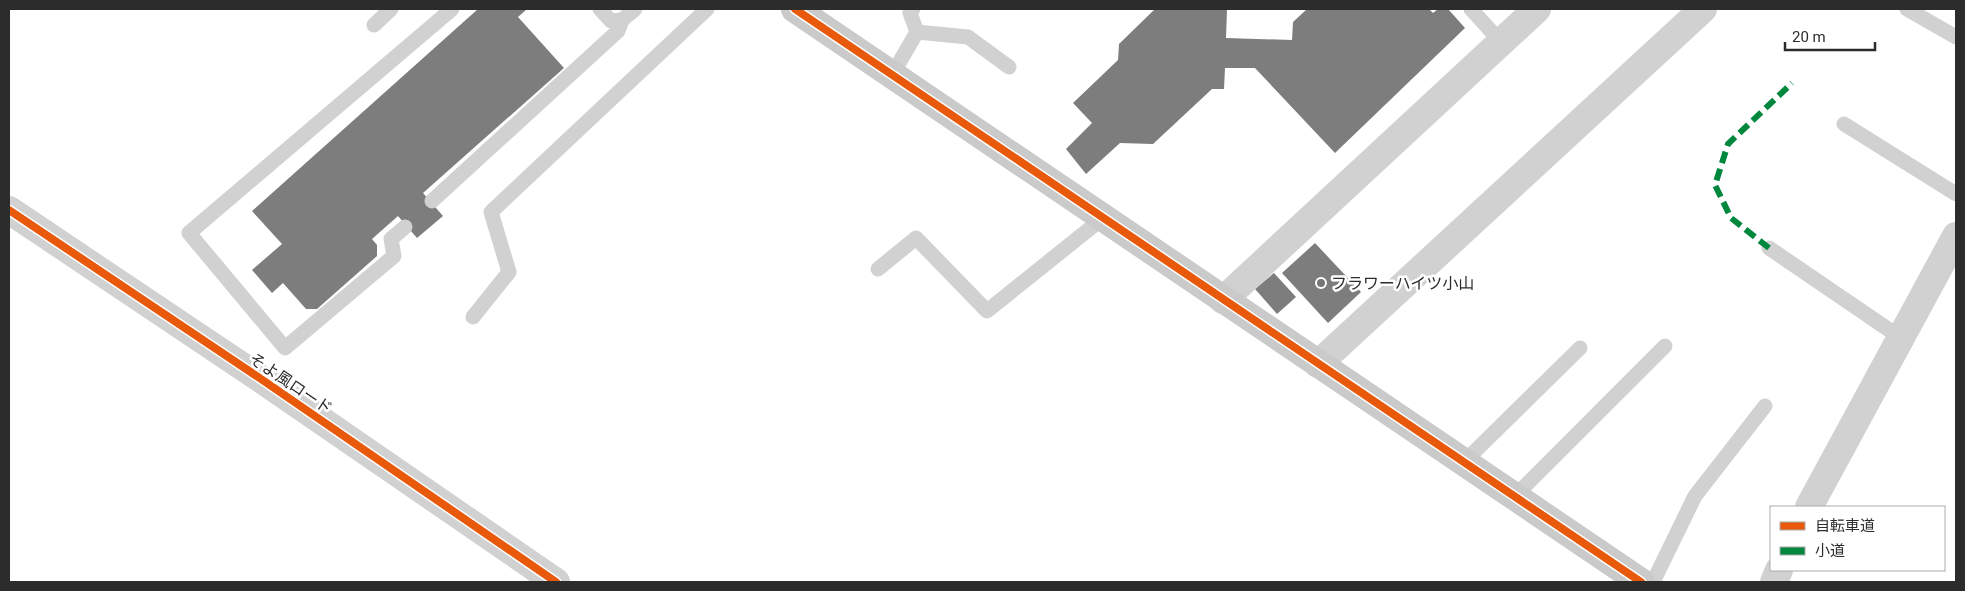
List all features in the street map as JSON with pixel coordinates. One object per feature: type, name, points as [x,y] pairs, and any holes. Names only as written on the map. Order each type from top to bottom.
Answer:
[{"type":"street","points":[[795,9],[1642,582]]},
{"type":"street","points":[[1223,300],[1537,9]]},
{"type":"street","points":[[1318,364],[1703,9]]},
{"type":"street","name":"そよ風ロード","points":[[9,210],[264,381],[556,582]]},
{"type":"street","points":[[1810,506],[1956,236]]},
{"type":"lane","points":[[374,25],[391,9]]},
{"type":"lane","points":[[404,227],[391,239],[394,256],[285,348],[189,233],[452,9]]},
{"type":"lane","points":[[600,9],[611,22],[622,20]]},
{"type":"lane","points":[[432,201],[618,31],[622,20],[635,9]]},
{"type":"lane","points":[[473,317],[509,272],[491,212],[707,9]]},
{"type":"lane","points":[[913,9],[910,13],[917,32]]},
{"type":"lane","points":[[1471,9],[1502,42]]},
{"type":"lane","points":[[1907,9],[1956,37]]},
{"type":"lane","points":[[892,75],[917,32]]},
{"type":"lane","points":[[917,32],[968,37],[1008,67]]},
{"type":"lane","points":[[1844,124],[1956,194]]},
{"type":"lane","points":[[878,270],[916,238],[987,311],[1103,218]]},
{"type":"lane","points":[[1769,248],[1901,338]]},
{"type":"lane","points":[[1515,496],[1665,346]]},
{"type":"lane","points":[[1464,462],[1580,348]]},
{"type":"lane","points":[[1653,582],[1695,496],[1765,406]]},
{"type":"building","points":[[478,9],[527,9],[518,17],[564,68],[423,193],[443,216],[417,238],[398,216],[372,239],[377,245],[377,256],[317,309],[306,309],[283,283],[272,293],[252,270],[282,244],[252,211]]},
{"type":"building","points":[[1155,9],[1227,9],[1226,38],[1292,40],[1293,22],[1307,9],[1429,9],[1433,13],[1438,9],[1448,9],[1465,28],[1335,153],[1255,68],[1225,68],[1224,89],[1212,89],[1153,144],[1120,143],[1086,174],[1066,149],[1092,123],[1073,103],[1118,60],[1119,44]]},
{"type":"building","name":"フラワーハイツ小山","points":[[1315,243],[1361,292],[1328,323],[1282,273]]},
{"type":"building","points":[[1274,273],[1296,297],[1277,314],[1255,289]]},
{"type":"marked path","points":[[1769,248],[1731,218],[1715,185],[1728,144],[1792,83]]},
{"type":"cycle path","points":[[795,9],[1641,582]]},
{"type":"cycle path","points":[[9,210],[264,381],[556,582]]},
{"type":"place","name":"フラワーハイツ小山","points":[[1321,283]]}]
